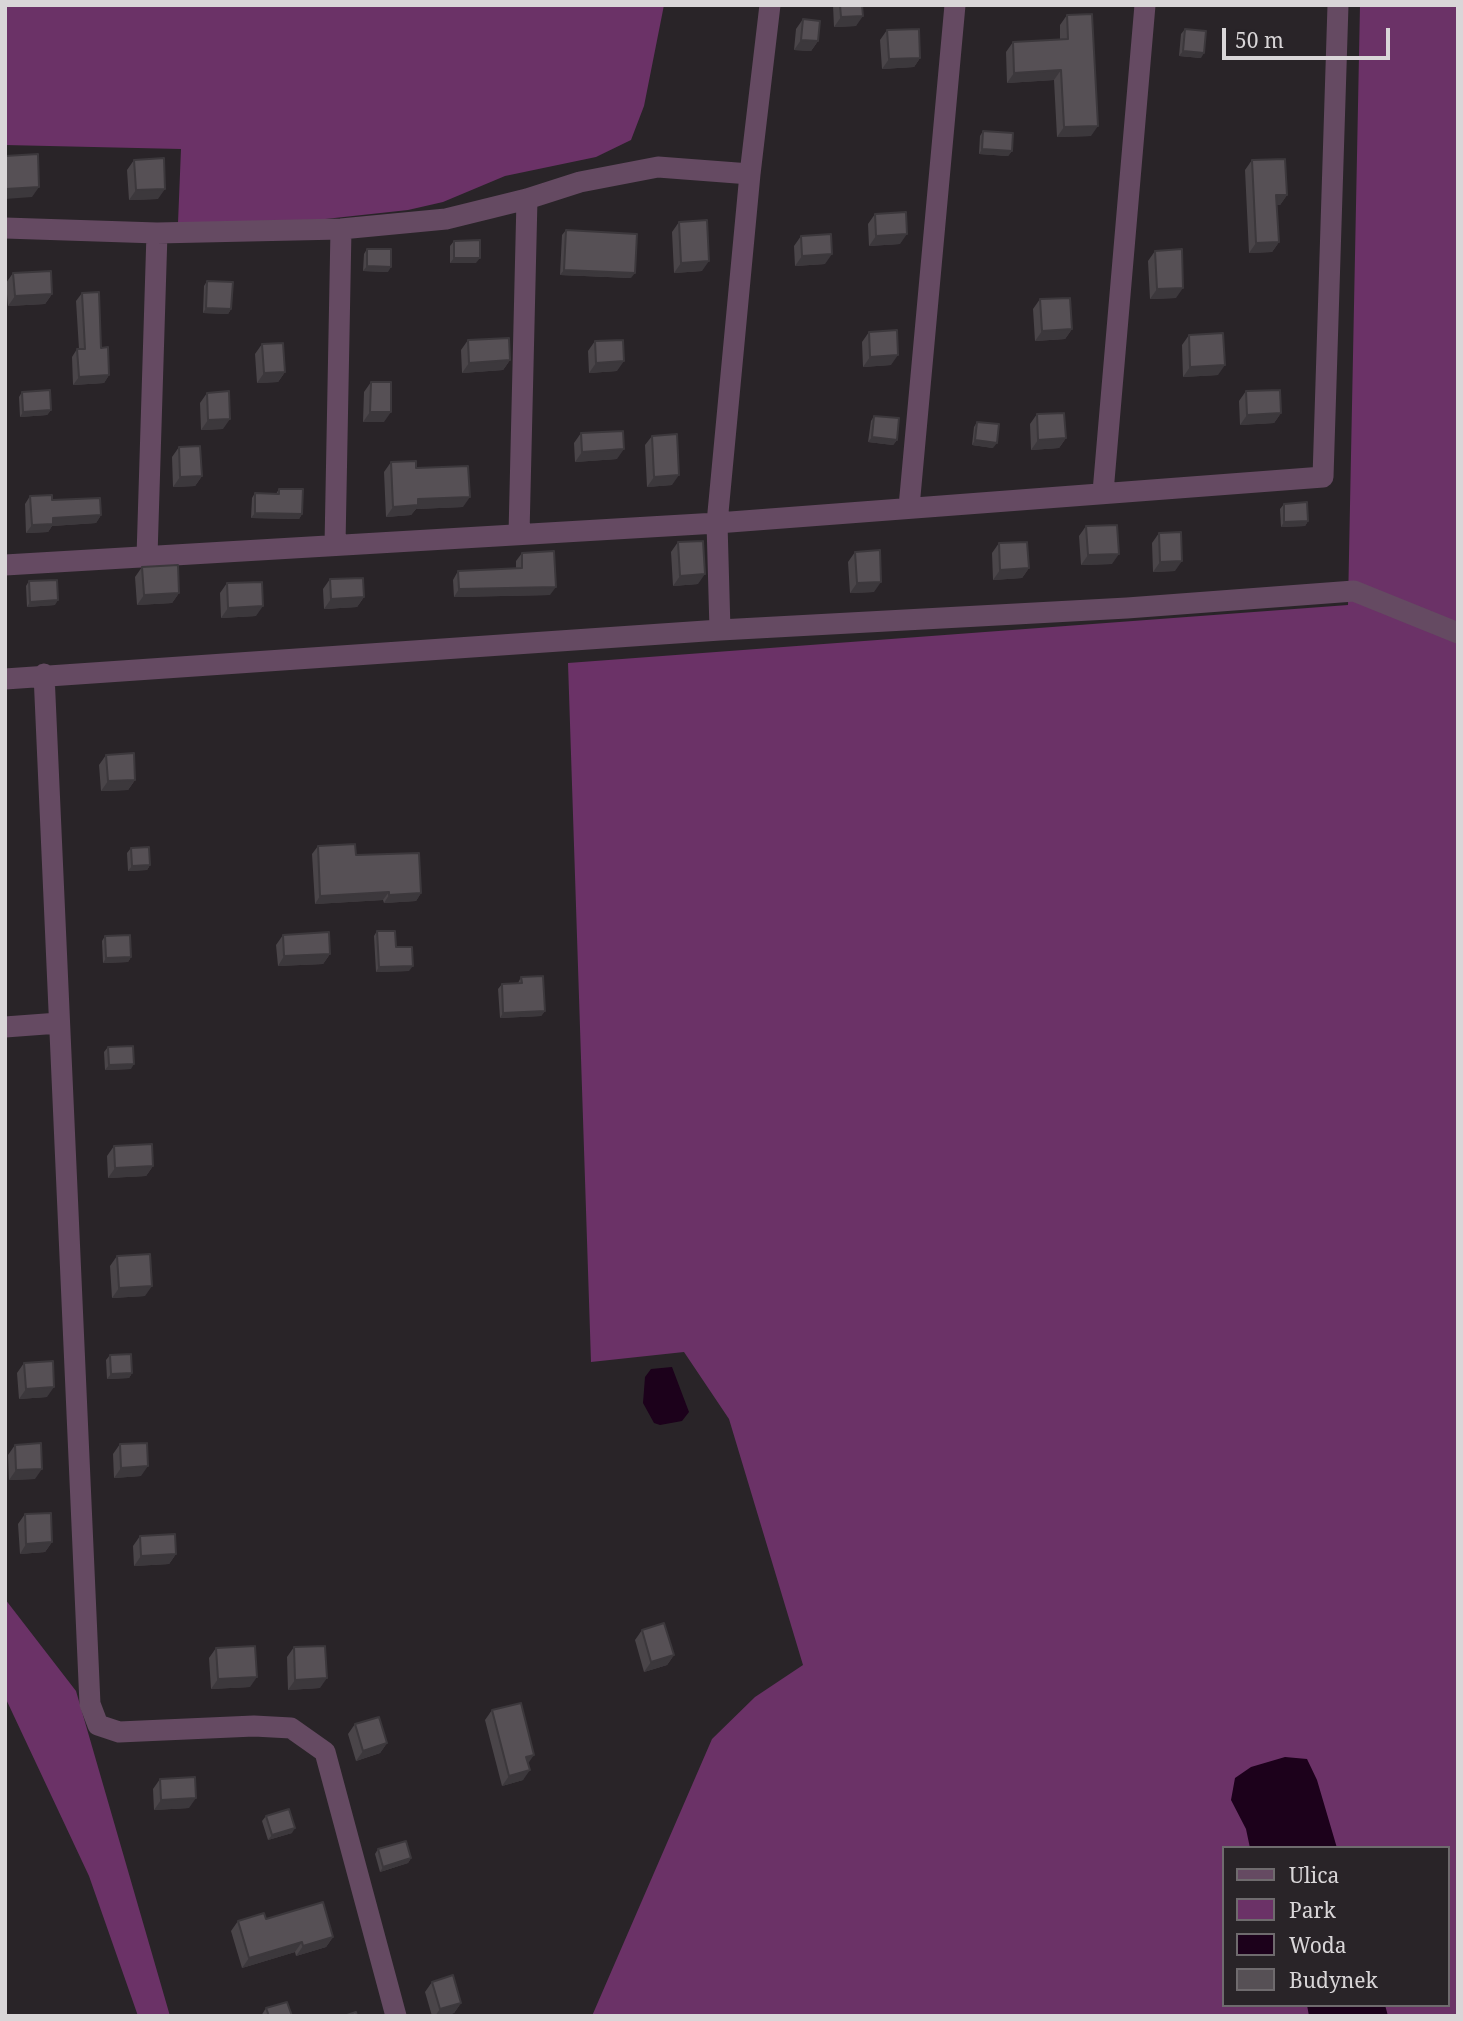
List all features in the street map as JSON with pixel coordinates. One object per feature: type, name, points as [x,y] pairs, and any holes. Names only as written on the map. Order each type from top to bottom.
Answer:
[{"type":"street","points":[[720,630],[717,523],[750,174],[770,5]]},
{"type":"street","points":[[909,507],[955,5]]},
{"type":"street","points":[[1103,492],[1145,5]]},
{"type":"street","points":[[5,565],[717,523],[1322,477],[1338,5]]},
{"type":"street","points":[[5,228],[157,233],[341,229],[446,219],[580,183],[658,167],[750,174]]},
{"type":"street","points":[[519,534],[527,199]]},
{"type":"street","points":[[335,545],[341,229]]},
{"type":"street","points":[[147,556],[157,233]]},
{"type":"street","points":[[5,679],[44,674],[448,650],[720,630],[1127,608],[1354,591],[1458,633]]},
{"type":"street","points":[[44,674],[90,1704],[98,1725],[119,1732],[254,1726],[291,1728],[325,1752],[396,2016]]},
{"type":"street","points":[[5,1027],[59,1023]]},
{"type":"green space","points":[[5,5],[664,5],[644,106],[631,140],[596,157],[505,176],[443,202],[408,210],[307,221],[178,223],[181,149],[5,145]]},
{"type":"green space","points":[[1360,5],[1458,5],[1458,2016],[592,2016],[712,1739],[755,1697],[803,1665],[729,1419],[684,1352],[591,1362],[568,663],[1348,605]]},
{"type":"green space","points":[[5,1599],[76,1691],[170,2016],[138,2016],[89,1876],[5,1697]]},
{"type":"water","points":[[672,1367],[689,1412],[682,1421],[660,1425],[654,1423],[643,1403],[645,1377],[651,1369]]},
{"type":"water","points":[[1285,1757],[1307,1759],[1317,1780],[1336,1846],[1250,1846],[1246,1829],[1231,1800],[1235,1778],[1251,1767]]},
{"type":"water","points":[[1307,2007],[1386,2007],[1388,2016],[1309,2016]]},
{"type":"building","points":[[840,5],[862,5],[863,16],[841,17]]},
{"type":"building","points":[[1092,14],[1098,126],[1064,127],[1061,70],[1014,73],[1013,42],[1068,39],[1067,15]]},
{"type":"building","points":[[803,19],[820,21],[818,41],[801,40]]},
{"type":"building","points":[[919,29],[920,58],[889,59],[887,30]]},
{"type":"building","points":[[1185,29],[1206,31],[1204,53],[1183,51]]},
{"type":"building","points":[[983,131],[1013,133],[1012,151],[982,149]]},
{"type":"building","points":[[38,154],[39,187],[6,189],[5,156]]},
{"type":"building","points":[[164,158],[165,189],[136,190],[134,160]]},
{"type":"building","points":[[1285,159],[1287,195],[1276,195],[1279,242],[1256,243],[1252,160]]},
{"type":"building","points":[[906,212],[907,234],[876,236],[875,214]]},
{"type":"building","points":[[707,220],[709,261],[681,263],[679,222]]},
{"type":"building","points":[[566,230],[637,234],[635,273],[564,270]]},
{"type":"building","points":[[831,234],[832,254],[802,256],[801,236]]},
{"type":"building","points":[[480,240],[480,258],[454,258],[454,241]]},
{"type":"building","points":[[367,249],[391,249],[391,267],[367,266]]},
{"type":"building","points":[[1182,249],[1183,288],[1157,289],[1155,251]]},
{"type":"building","points":[[51,271],[52,294],[15,296],[13,273]]},
{"type":"building","points":[[207,281],[233,282],[231,309],[206,308]]},
{"type":"building","points":[[99,292],[101,348],[108,347],[109,375],[79,377],[77,349],[85,349],[82,293]]},
{"type":"building","points":[[1070,298],[1072,329],[1042,331],[1040,299]]},
{"type":"building","points":[[897,330],[898,355],[870,357],[869,332]]},
{"type":"building","points":[[1223,333],[1225,365],[1190,367],[1189,335]]},
{"type":"building","points":[[509,338],[510,360],[469,363],[468,340]]},
{"type":"building","points":[[623,340],[624,361],[596,363],[595,341]]},
{"type":"building","points":[[283,343],[285,372],[264,373],[262,344]]},
{"type":"building","points":[[371,382],[391,382],[391,412],[370,412]]},
{"type":"building","points":[[50,390],[51,410],[23,412],[22,392]]},
{"type":"building","points":[[1280,390],[1281,413],[1247,415],[1246,391]]},
{"type":"building","points":[[229,391],[230,419],[208,420],[207,393]]},
{"type":"building","points":[[1064,413],[1066,438],[1038,440],[1037,414]]},
{"type":"building","points":[[874,416],[899,418],[897,440],[872,437]]},
{"type":"building","points":[[977,422],[999,424],[997,443],[975,440]]},
{"type":"building","points":[[623,431],[624,449],[582,452],[581,433]]},
{"type":"building","points":[[677,434],[679,475],[654,477],[652,436]]},
{"type":"building","points":[[200,446],[202,476],[180,477],[179,447]]},
{"type":"building","points":[[416,461],[416,468],[468,466],[470,497],[418,499],[418,505],[393,507],[391,462]]},
{"type":"building","points":[[279,489],[303,489],[302,514],[255,513],[255,493],[279,494]]},
{"type":"building","points":[[52,495],[52,500],[100,498],[101,515],[53,518],[53,524],[32,525],[30,496]]},
{"type":"building","points":[[1307,502],[1308,521],[1284,522],[1284,504]]},
{"type":"building","points":[[1117,525],[1119,554],[1088,555],[1086,526]]},
{"type":"building","points":[[1181,532],[1182,561],[1160,562],[1159,533]]},
{"type":"building","points":[[703,541],[705,574],[680,576],[678,542]]},
{"type":"building","points":[[1027,542],[1029,568],[1000,570],[999,543]]},
{"type":"building","points":[[880,550],[881,582],[857,583],[855,552]]},
{"type":"building","points":[[554,551],[556,587],[459,589],[458,571],[522,568],[522,553]]},
{"type":"building","points":[[178,565],[179,593],[144,595],[142,567]]},
{"type":"building","points":[[363,578],[364,597],[331,599],[330,579]]},
{"type":"building","points":[[57,580],[58,600],[30,602],[29,581]]},
{"type":"building","points":[[262,582],[263,606],[228,608],[227,583]]},
{"type":"building","points":[[134,753],[135,780],[108,781],[106,755]]},
{"type":"building","points":[[355,844],[356,855],[419,853],[421,893],[320,896],[318,846]]},
{"type":"building","points":[[149,847],[150,865],[132,866],[131,848]]},
{"type":"building","points":[[377,931],[395,931],[396,947],[412,947],[413,966],[379,967]]},
{"type":"building","points":[[329,932],[330,954],[284,956],[283,935]]},
{"type":"building","points":[[130,935],[131,957],[106,958],[105,936]]},
{"type":"building","points":[[543,976],[545,1011],[503,1013],[502,984],[522,983],[521,977]]},
{"type":"building","points":[[133,1046],[134,1064],[109,1065],[108,1047]]},
{"type":"building","points":[[152,1144],[153,1166],[115,1168],[114,1146]]},
{"type":"building","points":[[150,1254],[152,1286],[119,1288],[117,1256]]},
{"type":"building","points":[[131,1354],[132,1373],[111,1374],[110,1355]]},
{"type":"building","points":[[53,1361],[54,1387],[26,1389],[24,1363]]},
{"type":"building","points":[[41,1443],[42,1469],[16,1470],[15,1445]]},
{"type":"building","points":[[147,1443],[148,1466],[121,1468],[120,1444]]},
{"type":"building","points":[[51,1513],[52,1542],[26,1544],[25,1514]]},
{"type":"building","points":[[175,1534],[176,1554],[141,1556],[140,1536]]},
{"type":"building","points":[[664,1623],[674,1655],[651,1662],[642,1630]]},
{"type":"building","points":[[255,1646],[257,1677],[218,1679],[216,1648]]},
{"type":"building","points":[[325,1646],[327,1678],[295,1680],[294,1647]]},
{"type":"building","points":[[521,1703],[534,1755],[526,1757],[530,1770],[509,1776],[492,1710]]},
{"type":"building","points":[[379,1717],[387,1743],[363,1751],[355,1724]]},
{"type":"building","points":[[195,1777],[196,1798],[161,1800],[160,1779]]},
{"type":"building","points":[[289,1809],[295,1828],[272,1835],[266,1816]]},
{"type":"building","points":[[406,1841],[411,1858],[383,1867],[378,1849]]},
{"type":"building","points":[[323,1902],[333,1937],[303,1946],[302,1942],[249,1958],[238,1921],[264,1913],[266,1919]]},
{"type":"building","points":[[453,1975],[461,2003],[440,2009],[432,1982]]},
{"type":"building","points":[[287,2002],[292,2016],[269,2016],[266,2008]]}]
